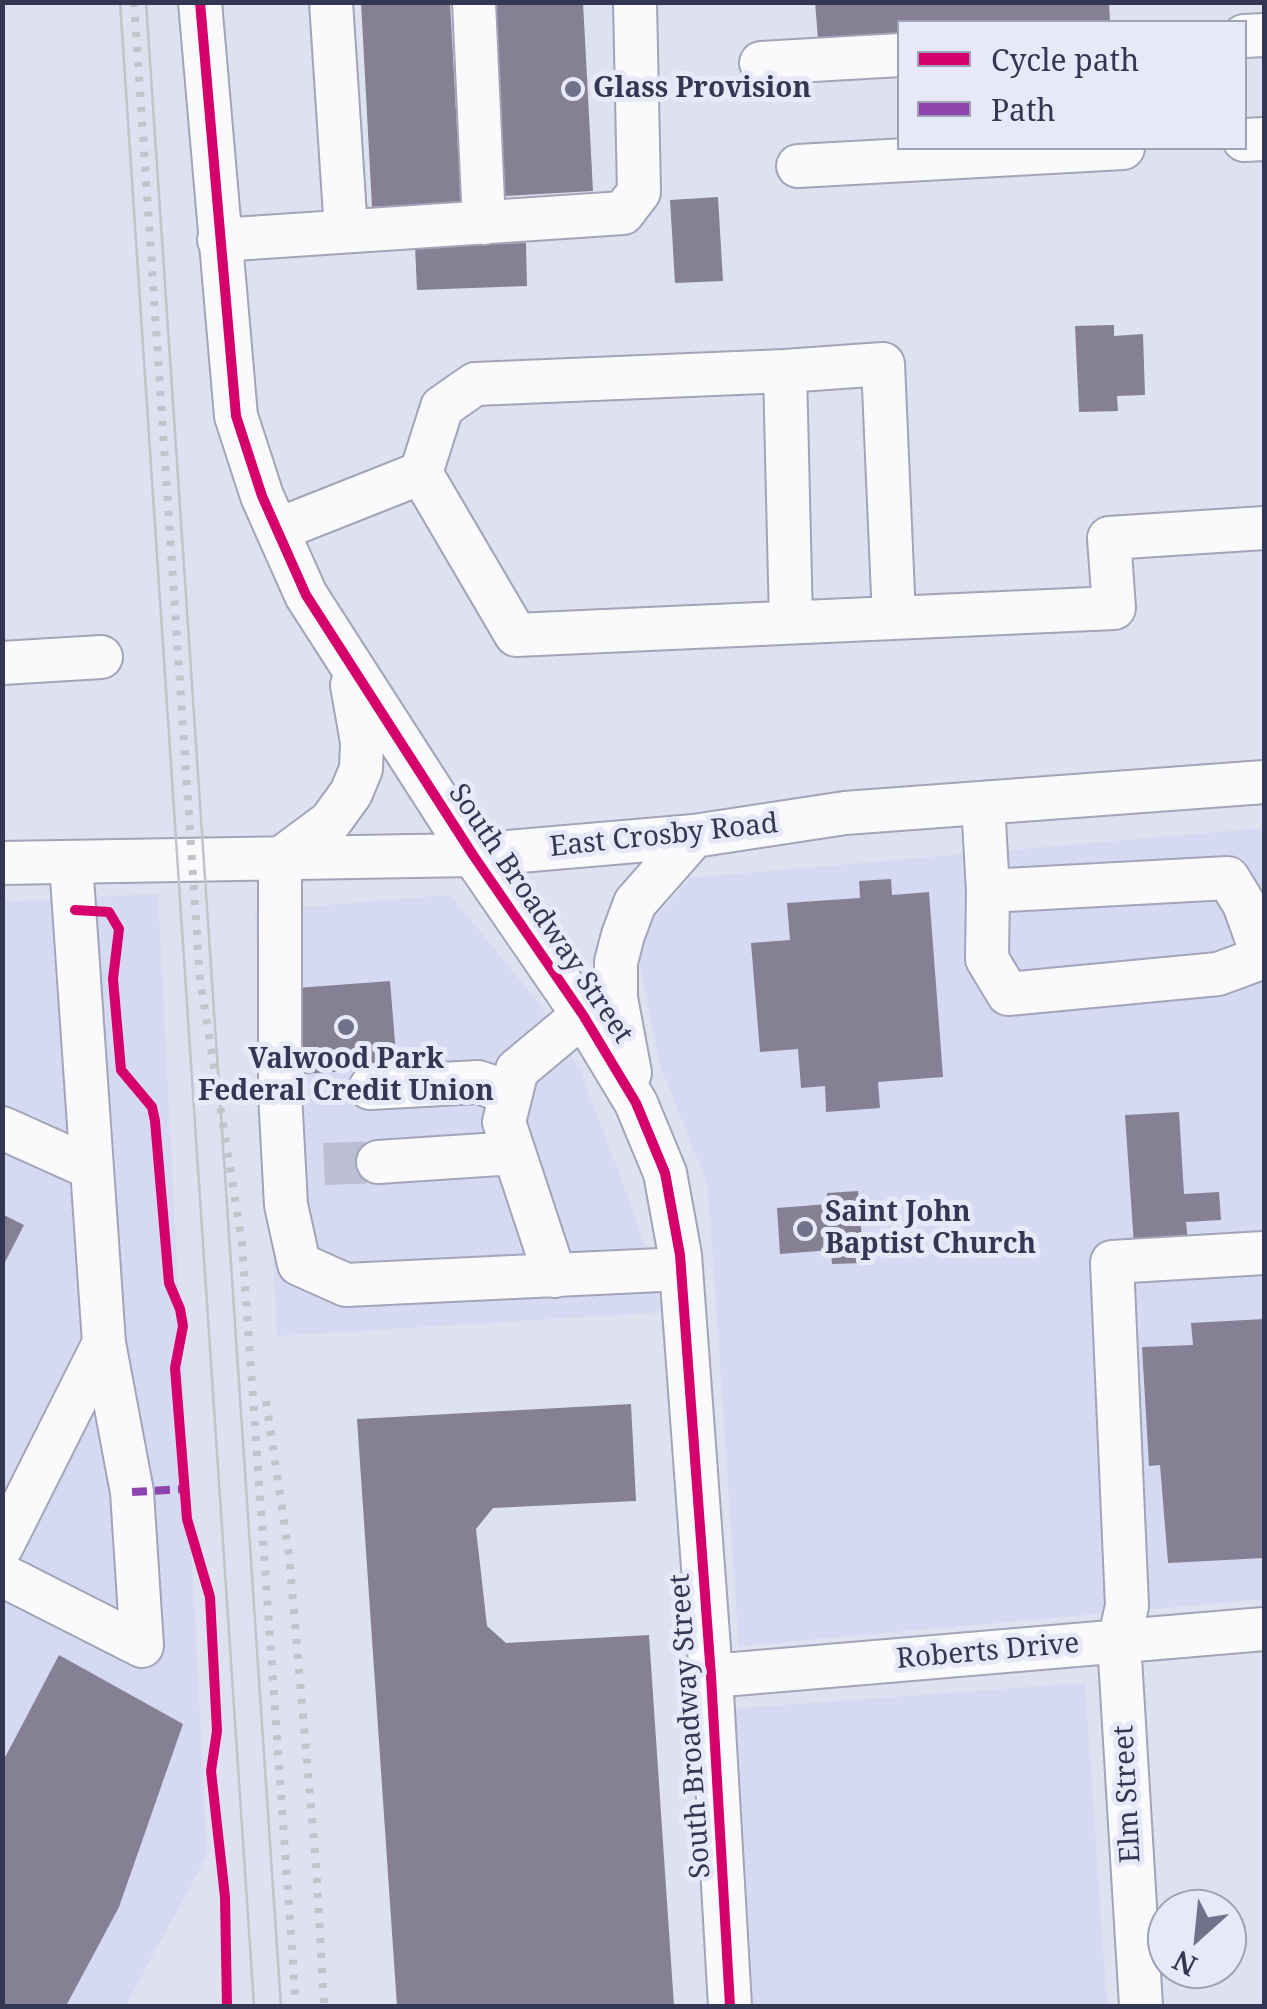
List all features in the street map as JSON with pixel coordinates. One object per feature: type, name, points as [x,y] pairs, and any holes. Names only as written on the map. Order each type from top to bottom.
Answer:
[{"type":"street","name":"South Broadway Street","points":[[200,2],[236,416],[277,530],[306,595],[348,664],[583,1016],[636,1103],[664,1173],[681,1269],[730,2006]]},
{"type":"street","points":[[331,2],[346,232]]},
{"type":"street","points":[[474,2],[484,223]]},
{"type":"street","points":[[218,240],[624,214],[639,192],[635,2]]},
{"type":"street","points":[[761,63],[897,55]]},
{"type":"street","points":[[798,166],[1087,150]]},
{"type":"street","points":[[894,618],[882,364],[476,384],[442,407],[421,473],[516,635],[791,622],[894,618],[1114,608],[1109,538],[1264,528]]},
{"type":"street","points":[[785,371],[791,622]]},
{"type":"street","points":[[277,530],[421,473]]},
{"type":"street","points":[[2,663],[102,657]]},
{"type":"street","points":[[348,664],[362,742],[361,769],[351,793],[330,822],[280,859],[280,1094],[304,1167],[286,1205],[299,1264],[346,1286],[681,1269]]},
{"type":"street","name":"East Crosby Road","points":[[2,864],[473,855],[694,836],[844,813],[1264,782]]},
{"type":"street","points":[[983,803],[987,959],[1008,994],[1218,974],[1264,957],[1244,904],[1228,878],[988,891]]},
{"type":"street","points":[[636,1103],[616,998],[616,962],[636,903],[694,836]]},
{"type":"street","points":[[2,1575],[142,1646],[132,1492],[104,1343],[71,863]]},
{"type":"street","points":[[555,1276],[504,1122],[517,1070],[583,1016]]},
{"type":"street","points":[[370,1088],[478,1082],[511,1093]]},
{"type":"street","points":[[2,1128],[91,1168]]},
{"type":"street","points":[[378,1162],[514,1154]]},
{"type":"street","name":"Elm Street","points":[[1141,2006],[1119,1641],[1128,1606],[1112,1262],[1264,1253]]},
{"type":"street","points":[[2,1546],[104,1343]]},
{"type":"street","name":"Roberts Drive","points":[[711,1676],[1264,1629]]},
{"type":"shaded area","points":[[1264,828],[1264,1599],[739,1646],[708,1186],[660,1065],[635,941],[690,878]]},
{"type":"shaded area","points":[[158,894],[207,1856],[125,2006],[3,2006],[2,902]]},
{"type":"shaded area","points":[[450,895],[537,1001],[580,1070],[638,1224],[663,1312],[277,1336],[255,911]]},
{"type":"shaded area","points":[[1085,1683],[1107,2006],[753,2006],[730,1709]]},
{"type":"building","points":[[361,2],[450,2],[461,202],[372,207]]},
{"type":"building","points":[[494,2],[583,2],[593,191],[505,196]]},
{"type":"building","points":[[815,2],[1109,2],[1110,20],[897,20],[897,34],[818,39]]},
{"type":"building","points":[[718,197],[723,281],[675,283],[670,200]]},
{"type":"building","points":[[526,243],[527,286],[417,290],[415,246]]},
{"type":"building","points":[[1114,325],[1114,336],[1143,334],[1145,395],[1117,396],[1118,411],[1079,412],[1075,326]]},
{"type":"building","points":[[891,879],[892,895],[929,892],[943,1077],[878,1082],[880,1108],[826,1112],[825,1086],[801,1088],[798,1049],[760,1052],[751,943],[790,940],[787,903],[860,898],[859,881]]},
{"type":"building","points":[[390,981],[397,1067],[304,1074],[297,988]]},
{"type":"building","points":[[1179,1112],[1184,1194],[1219,1192],[1221,1220],[1186,1222],[1188,1242],[1134,1245],[1125,1115]]},
{"type":"building","points":[[858,1191],[864,1263],[832,1264],[831,1250],[780,1254],[777,1208],[828,1204],[827,1193]]},
{"type":"building","points":[[2,1214],[24,1225],[2,1268]]},
{"type":"building","points":[[1264,1319],[1264,1558],[1168,1563],[1160,1465],[1149,1466],[1142,1347],[1193,1345],[1191,1323]]},
{"type":"building","points":[[631,1404],[636,1501],[493,1508],[476,1529],[487,1626],[506,1643],[649,1635],[674,2006],[397,2006],[357,1419]]},
{"type":"building","points":[[59,1655],[183,1724],[119,1907],[66,2006],[2,2006],[2,1763]]},
{"type":"tunnel","points":[[324,1164],[378,1162]]},
{"type":"tram line","points":[[120,2],[254,2006]]},
{"type":"tram line","points":[[146,2],[281,2006]]},
{"type":"railway","points":[[134,2],[200,979],[242,1243],[296,2006]]},
{"type":"railway","points":[[266,1401],[289,1555],[316,1864],[324,2006]]},
{"type":"marked path","points":[[132,1492],[185,1489]]},
{"type":"cycle path","points":[[200,2],[236,416],[262,496],[306,595],[473,855],[583,1015],[636,1103],[665,1173],[680,1255],[730,2006]]},
{"type":"cycle path","points":[[75,910],[109,912],[119,929],[113,979],[121,1070],[152,1107],[155,1121],[169,1283],[183,1326],[175,1368],[187,1519],[210,1597],[217,1731],[211,1771],[225,1897],[227,2006]]},
{"type":"place","name":"Glass Provision","points":[[573,89]]},
{"type":"place","name":"Valwood Park Federal Credit Union","points":[[346,1027]]},
{"type":"place","name":"Saint John Baptist Church","points":[[805,1229]]}]
